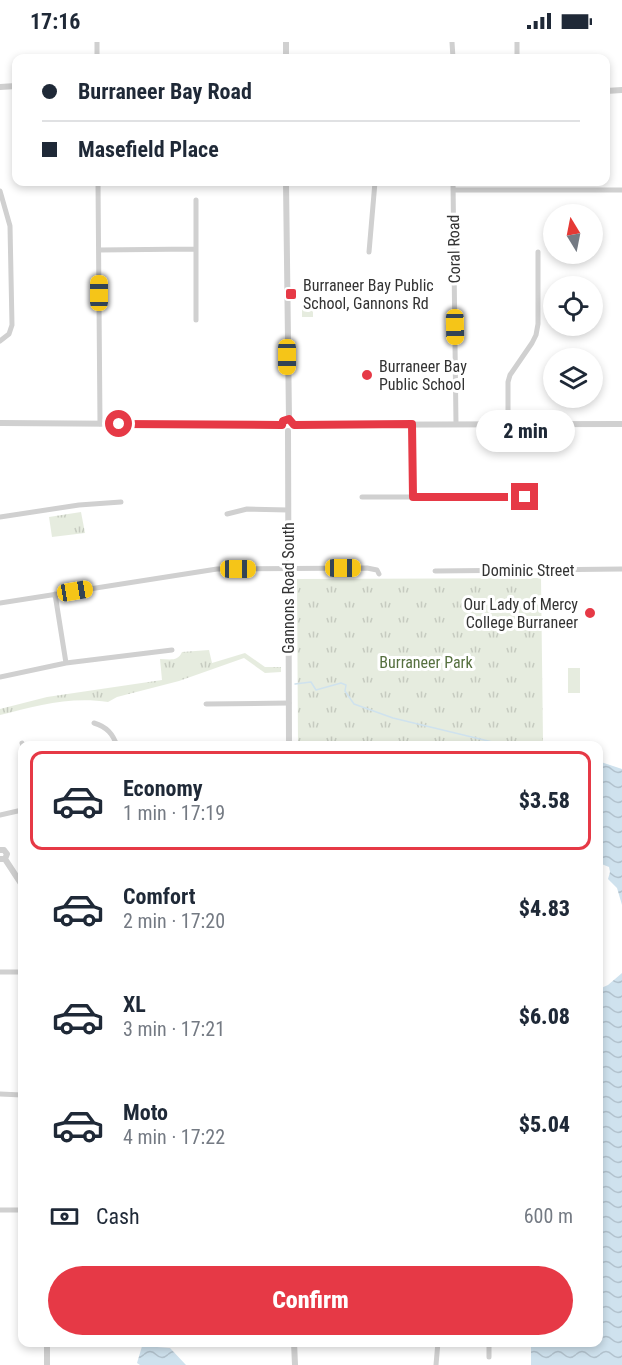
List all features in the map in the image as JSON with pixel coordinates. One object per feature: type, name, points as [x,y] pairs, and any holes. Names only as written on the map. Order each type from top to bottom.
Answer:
[{"type":"street","points":[[98,186],[100,424]]},
{"type":"street","points":[[282,425],[288,431],[291,430],[286,186]]},
{"type":"street","points":[[369,252],[375,186]]},
{"type":"street","name":"Coral Road","points":[[453,186],[456,424]]},
{"type":"street","points":[[453,190],[622,190]]},
{"type":"street","points":[[0,191],[10,226],[12,325],[9,334],[0,341]]},
{"type":"street","points":[[196,200],[196,320]]},
{"type":"street","points":[[99,250],[195,249]]},
{"type":"street","points":[[508,424],[510,375],[536,335],[538,324],[538,252]]},
{"type":"street","points":[[282,425],[283,421],[412,424],[622,424]]},
{"type":"street","points":[[0,423],[282,425]]},
{"type":"street","points":[[412,424],[413,497]]},
{"type":"street","name":"Gannons Road South","points":[[288,431],[289,741]]},
{"type":"street","points":[[362,498],[537,497]]},
{"type":"street","points":[[0,517],[79,505],[121,502]]},
{"type":"street","points":[[227,514],[250,509],[288,510]]},
{"type":"street","points":[[0,603],[197,571],[288,568],[378,570]]},
{"type":"street","name":"Dominic Street","points":[[435,571],[622,569]]},
{"type":"street","points":[[55,594],[66,663]]},
{"type":"street","points":[[0,678],[66,663],[172,650]]},
{"type":"street","points":[[206,704],[289,704]]},
{"type":"street","points":[[94,723],[107,729],[115,741]]},
{"type":"street","points":[[0,815],[18,811]]},
{"type":"street","points":[[0,850],[7,853],[2,859],[18,880]]},
{"type":"street","points":[[0,972],[18,972]]},
{"type":"street","points":[[0,1095],[18,1095]]},
{"type":"street","points":[[0,1210],[18,1210]]},
{"type":"street","points":[[47,1347],[47,1365]]},
{"type":"street","points":[[294,1347],[295,1365]]},
{"type":"street","points":[[436,1365],[438,1347]]},
{"type":"street","points":[[489,1347],[489,1357]]},
{"type":"green space","points":[[313,297],[313,317],[302,317],[302,298]]},
{"type":"green space","points":[[81,512],[85,533],[52,537],[49,517]]},
{"type":"green space","name":"Burraneer Park","points":[[541,578],[543,741],[298,741],[297,579]]},
{"type":"green space","points":[[209,650],[212,663],[245,653],[265,667],[281,667],[281,672],[265,673],[244,658],[179,681],[117,697],[108,702],[67,701],[0,715],[0,709],[47,697],[162,680],[160,659],[176,659],[182,652]]},
{"type":"green space","points":[[568,668],[580,668],[580,693],[568,693]]},
{"type":"water","points":[[603,763],[622,769],[622,905],[617,888],[608,879],[609,867],[603,865]]},
{"type":"water","points":[[622,973],[622,1365],[531,1365],[531,1347],[603,1347],[603,987]]},
{"type":"water","points":[[142,1347],[157,1347],[170,1348],[186,1365],[140,1365],[137,1363]]},
{"type":"waterway","points":[[295,684],[311,682],[316,690],[341,683],[346,685],[345,691],[354,704],[393,718],[488,741]]},
{"type":"place","name":"Burraneer Bay Public School, Gannons Rd","points":[[291,294]]},
{"type":"place","name":"Burraneer Bay Public School","points":[[367,375]]},
{"type":"place","name":"Our Lady of Mercy College Burraneer","points":[[590,613]]},
{"type":"route","points":[[119,424],[282,425],[283,421],[289,419],[294,425],[412,424],[413,497],[525,497]]}]
